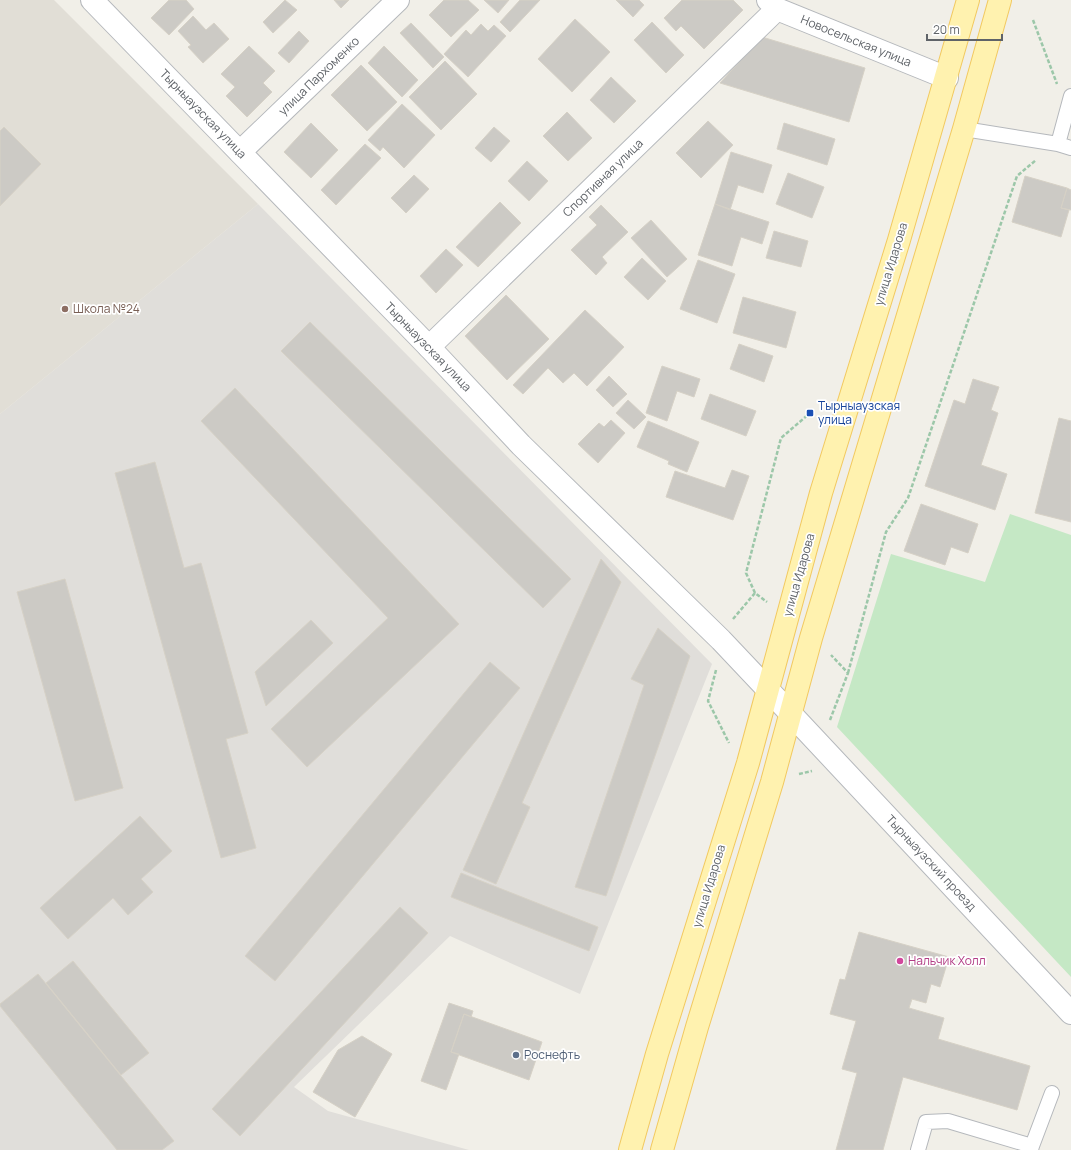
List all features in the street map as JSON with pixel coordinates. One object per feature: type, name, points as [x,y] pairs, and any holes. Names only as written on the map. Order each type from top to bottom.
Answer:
[{"type":"main road","name":"улица Идарова","points":[[630,1150],[657,1054],[748,763],[823,486],[947,78],[968,0]]},
{"type":"main road","points":[[662,1150],[697,1027],[772,782],[818,615],[964,129],[1000,0]]},
{"type":"street","name":"Тырныаузская улица","points":[[92,0],[429,347],[521,446],[721,640],[791,714]]},
{"type":"street","name":"улица Пархоменко","points":[[240,152],[398,0]]},
{"type":"street","name":"Новосельская улица","points":[[773,4],[947,78]]},
{"type":"street","name":"Спортивная улица","points":[[429,347],[773,4]]},
{"type":"street","name":"Тырныаузский проезд","points":[[791,714],[1071,1013]]},
{"type":"lane","points":[[964,129],[1058,145],[1071,96]]},
{"type":"lane","points":[[918,1150],[926,1122],[948,1121],[1032,1148],[1052,1093]]},
{"type":"path","points":[[1033,20],[1058,86]]},
{"type":"path","points":[[829,724],[848,672],[886,532],[908,498],[1017,176],[1058,145]]},
{"type":"path","points":[[770,604],[755,593],[746,573],[781,438],[810,413]]},
{"type":"path","points":[[733,618],[755,593]]},
{"type":"path","points":[[827,652],[848,672]]},
{"type":"path","points":[[718,664],[708,701],[730,746]]},
{"type":"shaded area","name":"Школа №24","points":[[0,0],[54,0],[258,204],[0,414]]},
{"type":"shaded area","points":[[258,204],[712,664],[580,994],[450,936],[294,1087],[328,1111],[469,1150],[0,1150],[0,414]]},
{"type":"green space","points":[[1010,514],[1071,535],[1071,977],[837,727],[891,554],[985,582]]},
{"type":"building","points":[[169,0],[186,0],[194,9],[169,35],[151,18]]},
{"type":"building","points":[[285,0],[297,10],[273,33],[263,22]]},
{"type":"building","points":[[334,0],[349,0],[341,8]]},
{"type":"building","points":[[444,0],[468,0],[479,10],[451,37],[429,15]]},
{"type":"building","points":[[484,0],[509,0],[498,13]]},
{"type":"building","points":[[520,0],[540,0],[510,32],[500,22]]},
{"type":"building","points":[[616,0],[639,0],[644,5],[633,17]]},
{"type":"building","points":[[682,0],[733,0],[743,10],[704,49],[681,26],[676,31],[664,18]]},
{"type":"building","points":[[193,16],[206,30],[214,23],[229,39],[203,63],[188,47],[191,45],[178,31]]},
{"type":"building","points":[[575,19],[610,52],[572,92],[538,59]]},
{"type":"building","points":[[652,22],[684,55],[666,73],[634,40]]},
{"type":"building","points":[[411,23],[444,57],[433,68],[400,33]]},
{"type":"building","points":[[481,24],[488,31],[494,25],[506,36],[468,77],[444,54],[466,30],[471,35]]},
{"type":"building","points":[[299,31],[309,41],[289,63],[278,53]]},
{"type":"building","points":[[762,37],[865,68],[849,122],[720,83]]},
{"type":"building","points":[[249,46],[275,71],[263,83],[272,92],[247,117],[226,96],[235,87],[221,74]]},
{"type":"building","points":[[384,46],[418,80],[402,97],[368,63]]},
{"type":"building","points":[[445,61],[477,94],[441,130],[409,97]]},
{"type":"building","points":[[361,65],[397,102],[367,131],[331,95]]},
{"type":"building","points":[[611,77],[636,101],[614,123],[590,100]]},
{"type":"building","points":[[402,104],[435,135],[404,168],[383,147],[380,151],[368,140]]},
{"type":"building","points":[[567,112],[592,138],[568,161],[543,136]]},
{"type":"building","points":[[708,121],[733,145],[701,178],[676,153]]},
{"type":"building","points":[[311,123],[338,150],[311,178],[284,152]]},
{"type":"building","points":[[784,123],[835,139],[827,165],[777,149]]},
{"type":"building","points":[[4,127],[41,164],[0,206],[0,131]]},
{"type":"building","points":[[494,127],[510,141],[491,162],[475,148]]},
{"type":"building","points":[[365,144],[381,158],[336,205],[321,190]]},
{"type":"building","points":[[731,152],[772,165],[763,193],[738,185],[730,210],[715,204]]},
{"type":"building","points":[[527,161],[548,181],[529,201],[508,181]]},
{"type":"building","points":[[788,173],[824,187],[812,218],[776,204]]},
{"type":"building","points":[[414,175],[429,189],[406,213],[391,198]]},
{"type":"building","points":[[1025,176],[1067,188],[1061,208],[1069,210],[1061,237],[1012,222]]},
{"type":"building","points":[[1067,188],[1071,190],[1071,210],[1061,208]]},
{"type":"building","points":[[500,202],[521,223],[478,267],[456,247]]},
{"type":"building","points":[[715,204],[769,222],[762,244],[741,237],[732,266],[698,255]]},
{"type":"building","points":[[601,205],[628,232],[602,257],[607,263],[596,275],[571,250],[597,225],[589,217]]},
{"type":"building","points":[[651,220],[687,259],[667,277],[631,238]]},
{"type":"building","points":[[774,231],[808,241],[801,267],[766,258]]},
{"type":"building","points":[[446,249],[463,265],[436,293],[420,276]]},
{"type":"building","points":[[642,258],[666,281],[648,300],[624,277]]},
{"type":"building","points":[[698,260],[735,274],[717,323],[680,309]]},
{"type":"building","points":[[506,295],[549,339],[507,380],[465,336]]},
{"type":"building","points":[[743,297],[796,312],[786,348],[733,333]]},
{"type":"building","points":[[585,310],[624,347],[587,386],[574,373],[563,383],[548,368],[523,394],[513,385]]},
{"type":"building","points":[[310,322],[571,579],[543,608],[281,351]]},
{"type":"building","points":[[739,344],[773,356],[764,382],[730,369]]},
{"type":"building","points":[[662,366],[700,379],[694,397],[677,391],[667,421],[646,413]]},
{"type":"building","points":[[609,376],[627,394],[613,407],[596,390]]},
{"type":"building","points":[[973,379],[999,387],[991,410],[998,413],[981,465],[1007,474],[995,510],[925,486],[954,400],[965,404]]},
{"type":"building","points":[[235,388],[459,624],[307,767],[271,729],[388,618],[201,421]]},
{"type":"building","points":[[710,394],[756,411],[746,436],[701,419]]},
{"type":"building","points":[[628,400],[646,417],[634,429],[616,413]]},
{"type":"building","points":[[1059,418],[1071,421],[1071,522],[1035,513]]},
{"type":"building","points":[[611,420],[625,433],[598,463],[578,444],[599,423],[604,427]]},
{"type":"building","points":[[648,421],[699,442],[687,472],[668,464],[669,461],[637,447]]},
{"type":"building","points":[[155,462],[184,568],[201,563],[248,733],[226,739],[256,848],[221,858],[115,473]]},
{"type":"building","points":[[732,470],[749,476],[733,520],[666,497],[675,471],[725,488]]},
{"type":"building","points":[[921,504],[978,524],[968,553],[951,547],[945,565],[904,551]]},
{"type":"building","points":[[601,559],[621,582],[522,803],[530,807],[496,884],[463,870]]},
{"type":"building","points":[[65,579],[123,788],[75,801],[17,592]]},
{"type":"building","points":[[311,620],[333,643],[266,706],[255,672]]},
{"type":"building","points":[[658,628],[690,656],[606,896],[575,887],[644,685],[631,679]]},
{"type":"building","points":[[490,662],[520,688],[275,981],[245,956]]},
{"type":"building","points":[[140,816],[172,851],[141,879],[153,892],[128,915],[113,898],[68,939],[40,908]]},
{"type":"building","points":[[461,873],[598,927],[589,951],[451,897]]},
{"type":"building","points":[[400,907],[428,933],[240,1136],[212,1109]]},
{"type":"building","points":[[859,932],[949,957],[940,987],[931,984],[926,1003],[912,999],[909,1008],[944,1018],[938,1039],[1030,1066],[1017,1110],[903,1077],[883,1150],[836,1150],[857,1073],[842,1069],[856,1021],[830,1014],[840,979],[845,980]]},
{"type":"building","points":[[73,961],[149,1053],[121,1075],[46,983]]},
{"type":"building","points":[[38,974],[174,1141],[162,1150],[117,1150],[0,1006],[0,1004]]},
{"type":"building","points":[[449,1003],[473,1011],[471,1017],[464,1014],[451,1052],[459,1054],[446,1090],[421,1081]]},
{"type":"building","points":[[464,1014],[542,1042],[529,1080],[451,1052]]},
{"type":"building","points":[[362,1036],[392,1054],[355,1117],[313,1092],[338,1050]]},
{"type":"place","name":"Школа №24","points":[[65,309]]},
{"type":"place","name":"Тырныаузская улица","points":[[810,413]]},
{"type":"place","name":"Нальчик Холл","points":[[900,961]]},
{"type":"place","name":"Роснефть","points":[[516,1055]]}]
